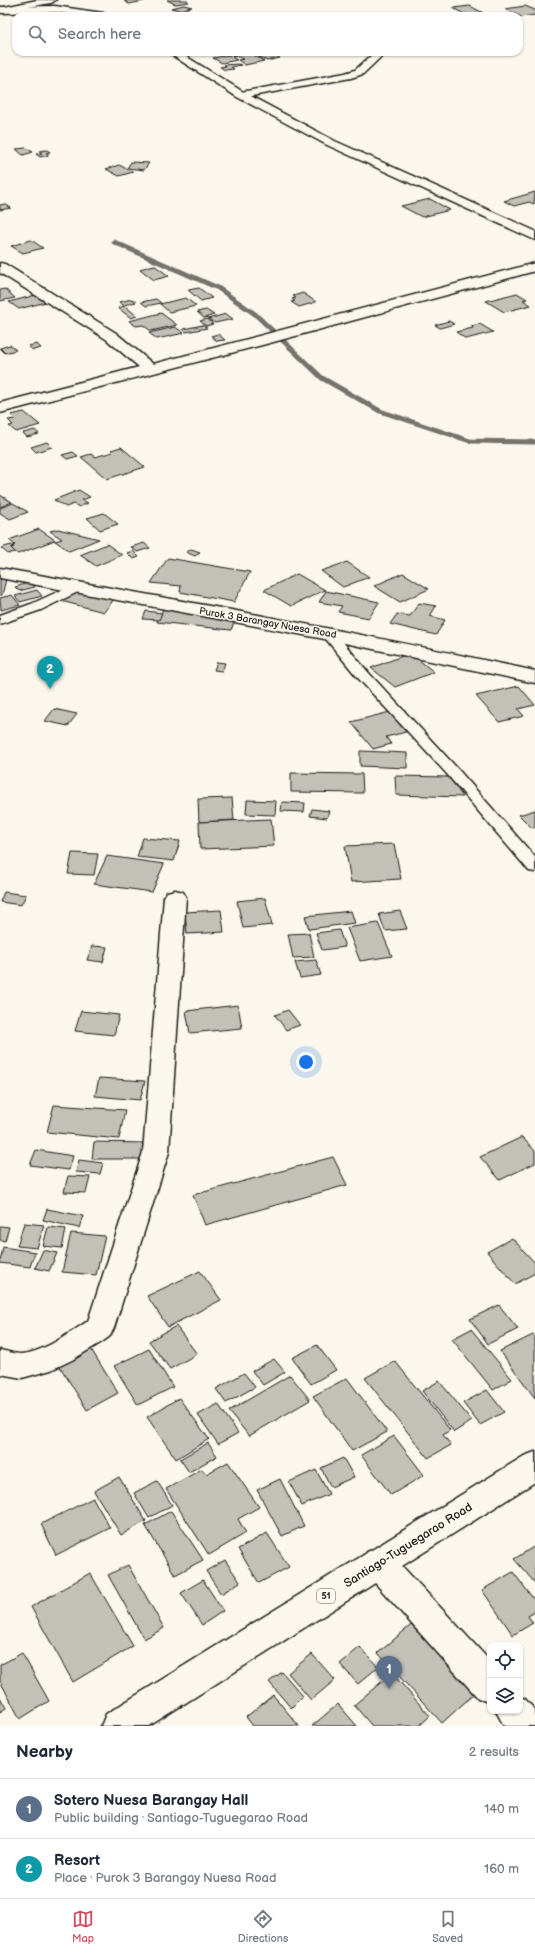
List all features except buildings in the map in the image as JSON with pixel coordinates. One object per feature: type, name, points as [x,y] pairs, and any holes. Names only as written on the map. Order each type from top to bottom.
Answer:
[{"type":"main road","points":[[1,10],[51,0]]},
{"type":"main road","points":[[1,10],[55,9],[76,12]]},
{"type":"main road","points":[[178,56],[241,95],[331,142],[535,236]]},
{"type":"main road","points":[[241,95],[347,76],[359,72],[377,56]]},
{"type":"main road","points":[[0,266],[111,336],[126,347],[150,369]]},
{"type":"main road","points":[[0,408],[261,341],[535,267]]},
{"type":"main road","name":"Purok 3 Barangay Nuesa Road","points":[[0,573],[328,633],[449,657],[535,677]]},
{"type":"main road","points":[[0,1362],[23,1366],[48,1358],[76,1344],[100,1328],[156,1152],[174,897]]},
{"type":"main road","name":"Santiago-Tuguegarao Road","points":[[121,1725],[535,1466]]},
{"type":"main road","points":[[378,1564],[487,1683]]},
{"type":"main road","points":[[516,1714],[527,1726]]},
{"type":"lane","points":[[0,620],[36,607],[77,587]]},
{"type":"lane","points":[[328,633],[368,680],[451,770],[535,867]]},
{"type":"waterway","points":[[114,242],[218,288],[255,314],[322,378],[380,411],[470,441],[535,442]]},
{"type":"place","name":"Resort","points":[[50,689]]},
{"type":"place","name":"Sotero Nuesa Barangay Hall","points":[[389,1689]]}]
